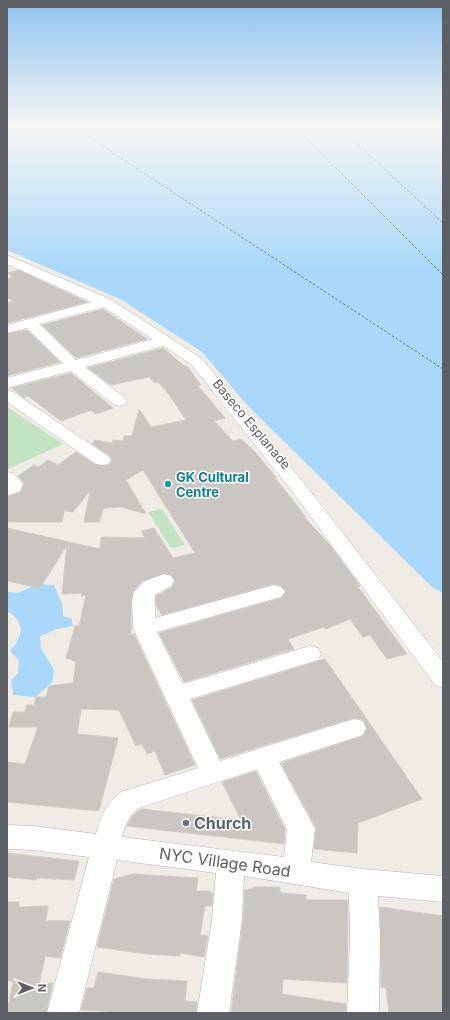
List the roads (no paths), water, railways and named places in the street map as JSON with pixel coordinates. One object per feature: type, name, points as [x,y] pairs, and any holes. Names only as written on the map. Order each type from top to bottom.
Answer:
[{"type":"street","points":[[9,260],[105,302],[196,361],[297,486],[443,679]]},
{"type":"street","name":"Baseco Esplanade","points":[[9,260],[114,302],[196,357],[343,533],[443,660]]},
{"type":"street","points":[[7,329],[105,302]]},
{"type":"street","points":[[33,326],[73,365],[119,401]]},
{"type":"street","points":[[7,383],[164,341]]},
{"type":"street","points":[[7,396],[102,460]]},
{"type":"street","points":[[7,477],[14,484],[13,487],[7,490]]},
{"type":"street","points":[[164,581],[152,586],[145,592],[143,600],[144,628],[214,774]]},
{"type":"street","points":[[144,628],[274,592]]},
{"type":"street","points":[[176,695],[310,654]]},
{"type":"street","points":[[63,1013],[113,820],[121,807],[130,800],[354,728]]},
{"type":"street","points":[[264,757],[301,829],[296,872]]},
{"type":"street","name":"NYC Village Road","points":[[7,837],[33,838],[231,862],[363,882],[443,889]]},
{"type":"street","points":[[213,1013],[227,920],[231,862]]},
{"type":"street","points":[[363,882],[365,937],[363,1013]]},
{"type":"water","points":[[7,174],[443,174],[443,593],[432,587],[248,406],[202,352],[122,300],[7,250]]},
{"type":"water","points":[[38,584],[54,585],[62,603],[63,616],[72,619],[73,626],[57,629],[40,636],[41,648],[54,670],[52,682],[36,697],[13,695],[11,681],[18,673],[19,660],[10,651],[20,635],[20,625],[13,615],[7,611],[7,592],[18,593]]},
{"type":"place","name":"GK Cultural Centre","points":[[168,484]]},
{"type":"place","name":"Church","points":[[186,823]]}]
